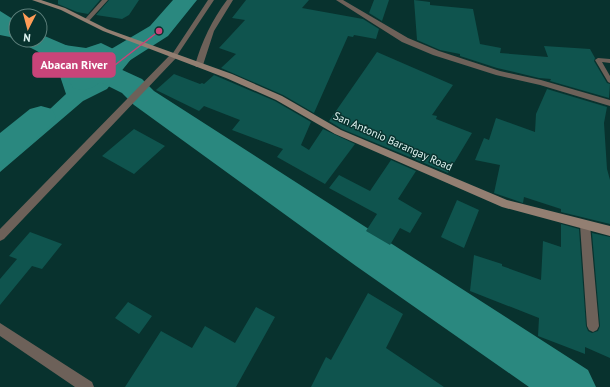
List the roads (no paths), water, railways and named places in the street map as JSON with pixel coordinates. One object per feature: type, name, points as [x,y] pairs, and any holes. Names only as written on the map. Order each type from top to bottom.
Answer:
[{"type":"street","name":"San Antonio Barangay Road","points":[[35,0],[64,9],[105,30],[229,76],[279,98],[338,132],[506,204],[610,231]]},
{"type":"street","points":[[87,20],[105,0]]},
{"type":"street","points":[[198,65],[206,39],[218,17],[230,0]]},
{"type":"street","points":[[340,0],[405,40],[436,53],[499,73],[541,83],[610,103]]},
{"type":"street","points":[[0,236],[170,54]]},
{"type":"street","points":[[585,225],[593,326]]},
{"type":"street","points":[[0,329],[87,387]]},
{"type":"lane","points":[[170,54],[211,0]]},
{"type":"lane","points":[[610,61],[598,60],[610,81]]},
{"type":"water","points":[[0,11],[8,16],[8,37],[0,35]]},
{"type":"water","points":[[48,39],[57,44],[86,48],[101,43],[132,58],[107,89],[83,101],[0,172],[0,153],[21,131],[50,109],[66,94],[59,73],[59,62],[44,57],[34,48],[48,48]]},
{"type":"waterway","points":[[97,70],[159,31],[186,0]]},
{"type":"waterway","points":[[48,47],[97,70]]},
{"type":"waterway","points":[[83,81],[97,70]]},
{"type":"waterway","points":[[97,70],[132,86],[144,98],[370,253],[571,387]]},
{"type":"waterway","points":[[0,152],[41,117]]},
{"type":"place","name":"Abacan River","points":[[159,31]]}]
